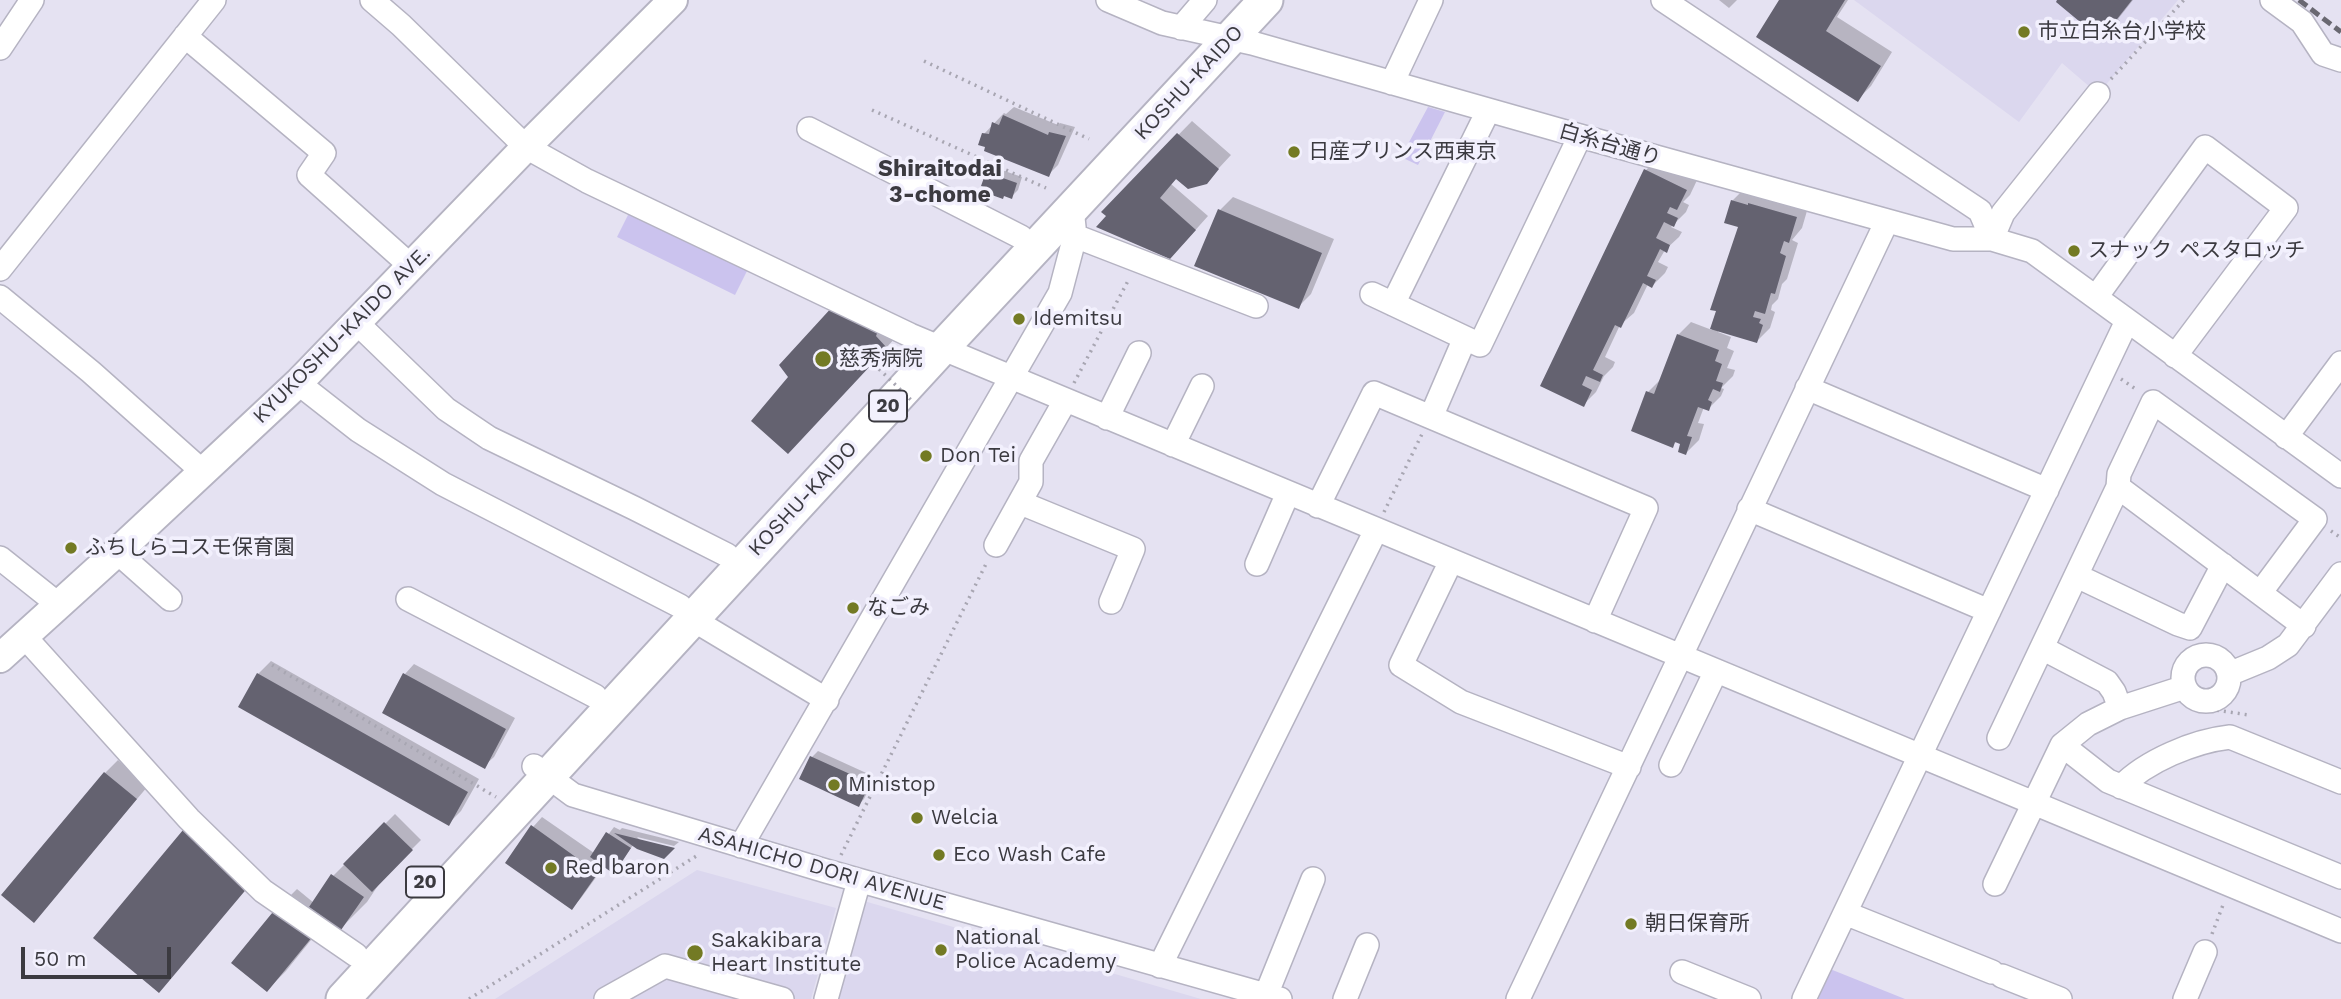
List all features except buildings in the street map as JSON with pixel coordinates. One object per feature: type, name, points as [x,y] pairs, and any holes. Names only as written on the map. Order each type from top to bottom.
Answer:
[{"type":"highway","name":"KOSHU-KAIDO","points":[[316,999],[503,800],[541,771],[595,696],[686,612],[727,555],[1060,196],[1234,0]]},
{"type":"highway","name":"KOSHU-KAIDO","points":[[343,999],[541,771],[686,612],[920,346],[1073,222],[1206,33],[1266,0]]},
{"type":"main road","name":"KYUKOSHU-KAIDO AVE.","points":[[0,658],[298,383],[526,147],[673,0]]},
{"type":"street","points":[[0,48],[7,21],[32,0]]},
{"type":"street","points":[[4,255],[214,0]]},
{"type":"street","points":[[372,0],[526,147],[587,181],[920,346],[1010,378],[1173,445],[2341,931]]},
{"type":"street","name":"白糸台通り","points":[[1108,0],[1162,23],[1392,83],[1953,239],[1992,239],[2032,251],[2341,477]]},
{"type":"street","points":[[1205,0],[1206,33]]},
{"type":"street","points":[[1392,83],[1431,0]]},
{"type":"street","points":[[1663,0],[1980,211],[1992,239]]},
{"type":"street","points":[[2272,0],[2302,22],[2323,54],[2341,60]]},
{"type":"street","points":[[185,36],[324,153],[309,175],[412,267]]},
{"type":"street","points":[[1992,239],[2003,213],[2098,94]]},
{"type":"street","points":[[1488,110],[1383,299],[1480,345],[1580,136]]},
{"type":"street","points":[[809,129],[1021,237]]},
{"type":"street","points":[[2096,297],[2205,147],[2287,208],[2175,356]]},
{"type":"street","points":[[1518,999],[1887,221]]},
{"type":"street","points":[[731,843],[827,700],[1060,293],[1073,222],[1139,260],[1256,306]]},
{"type":"street","points":[[0,297],[91,372],[202,471]]},
{"type":"street","points":[[1804,999],[2127,321]]},
{"type":"street","points":[[357,323],[446,409],[489,439],[727,555]]},
{"type":"street","points":[[1431,417],[1465,338]]},
{"type":"street","points":[[1107,418],[1139,353]]},
{"type":"street","points":[[2286,437],[2341,363]]},
{"type":"street","points":[[298,383],[358,430],[443,484],[686,612],[827,700]]},
{"type":"street","points":[[1173,445],[1202,386]]},
{"type":"street","points":[[1807,388],[2047,490]]},
{"type":"street","points":[[1318,506],[1374,393],[1646,508],[1595,621]]},
{"type":"street","points":[[996,545],[1031,482],[1031,461],[1065,401]]},
{"type":"street","points":[[1999,738],[2118,487],[2119,474],[2153,402],[2315,519],[2260,593]]},
{"type":"street","points":[[2118,487],[2304,626]]},
{"type":"street","points":[[1257,564],[1288,494]]},
{"type":"street","points":[[1021,503],[1133,550],[1111,602]]},
{"type":"street","points":[[1749,509],[1989,611]]},
{"type":"street","points":[[1160,966],[1376,530]]},
{"type":"street","points":[[117,552],[170,599]]},
{"type":"street","points":[[0,558],[60,605]]},
{"type":"street","points":[[1451,561],[1401,665],[1461,702],[1629,766]]},
{"type":"street","points":[[2077,576],[2190,628],[2223,565]]},
{"type":"street","points":[[2229,674],[2268,658],[2288,645],[2341,574]]},
{"type":"street","points":[[408,599],[595,696]]},
{"type":"street","points":[[24,636],[189,819],[263,891],[356,955]]},
{"type":"street","points":[[2042,648],[2107,682],[2120,708]]},
{"type":"street","points":[[2211,655],[2221,660],[2229,674],[2225,691],[2220,697],[2207,701],[2196,699],[2185,687],[2183,680],[2186,667],[2198,656],[2211,655]]},
{"type":"street","points":[[1671,765],[1716,671]]},
{"type":"street","points":[[1995,884],[2062,745],[2088,724],[2120,708],[2185,687]]},
{"type":"street","points":[[2121,787],[2133,774],[2153,763],[2215,739],[2230,737],[2341,782]]},
{"type":"street","points":[[2062,745],[2108,781],[2341,877]]},
{"type":"street","name":"ASAHICHO DORI AVENUE","points":[[541,771],[573,795],[859,881],[1273,997]]},
{"type":"street","points":[[1273,997],[1313,880]]},
{"type":"street","points":[[826,999],[859,881]]},
{"type":"street","points":[[1845,914],[2060,999]]},
{"type":"street","points":[[1345,999],[1367,945]]},
{"type":"street","points":[[2185,999],[2205,952]]},
{"type":"street","points":[[606,999],[665,966],[782,999]]},
{"type":"street","points":[[1682,972],[1749,999]]},
{"type":"street","points":[[625,999],[639,980]]},
{"type":"path","points":[[2098,94],[2184,0]]},
{"type":"path","points":[[924,61],[1089,139]]},
{"type":"path","points":[[872,110],[1046,188]]},
{"type":"path","points":[[1065,401],[1139,260]]},
{"type":"path","points":[[911,400],[880,369],[920,346]]},
{"type":"path","points":[[2105,367],[2153,402]]},
{"type":"path","points":[[1376,530],[1431,417]]},
{"type":"path","points":[[832,873],[996,545]]},
{"type":"path","points":[[272,666],[503,800]]},
{"type":"path","points":[[2207,701],[2215,710],[2249,715]]},
{"type":"path","points":[[469,999],[731,843]]},
{"type":"path","points":[[2205,952],[2231,885]]},
{"type":"shaded area","name":"市立白糸台小学校","points":[[1854,0],[2178,0],[2098,94],[2062,63],[2019,122]]},
{"type":"shaded area","points":[[1428,107],[1445,112],[1418,165],[1401,157]]},
{"type":"shaded area","points":[[633,205],[751,263],[735,295],[617,237]]},
{"type":"shaded area","name":"Sakakibara Heart Institute","points":[[697,870],[836,908],[811,999],[495,999]]},
{"type":"shaded area","name":"National Police Academy","points":[[864,901],[1201,999],[837,999]]},
{"type":"shaded area","points":[[1830,969],[1905,999],[1818,999]]},
{"type":"railway","points":[[2299,0],[2341,32]]},
{"type":"place","name":"市立白糸台小学校","points":[[2024,32]]},
{"type":"place","name":"日産プリンス西東京","points":[[1294,152]]},
{"type":"place","name":"スナック ペスタロッチ","points":[[2074,251]]},
{"type":"place","name":"Idemitsu","points":[[1019,319]]},
{"type":"place","name":"慈秀病院","points":[[823,359]]},
{"type":"place","name":"Don Tei","points":[[926,456]]},
{"type":"place","name":"ふちしらコスモ保育園","points":[[71,548]]},
{"type":"place","name":"なごみ","points":[[853,608]]},
{"type":"place","name":"Ministop","points":[[834,785]]},
{"type":"place","name":"Welcia","points":[[917,818]]},
{"type":"place","name":"Eco Wash Cafe","points":[[939,855]]},
{"type":"place","name":"Red baron","points":[[551,868]]},
{"type":"place","name":"朝日保育所","points":[[1631,924]]},
{"type":"place","name":"National Police Academy","points":[[941,950]]},
{"type":"place","name":"Sakakibara Heart Institute","points":[[695,953]]},
{"type":"district","name":"Shiraitodai 3-chome","points":[[940,182]]}]
